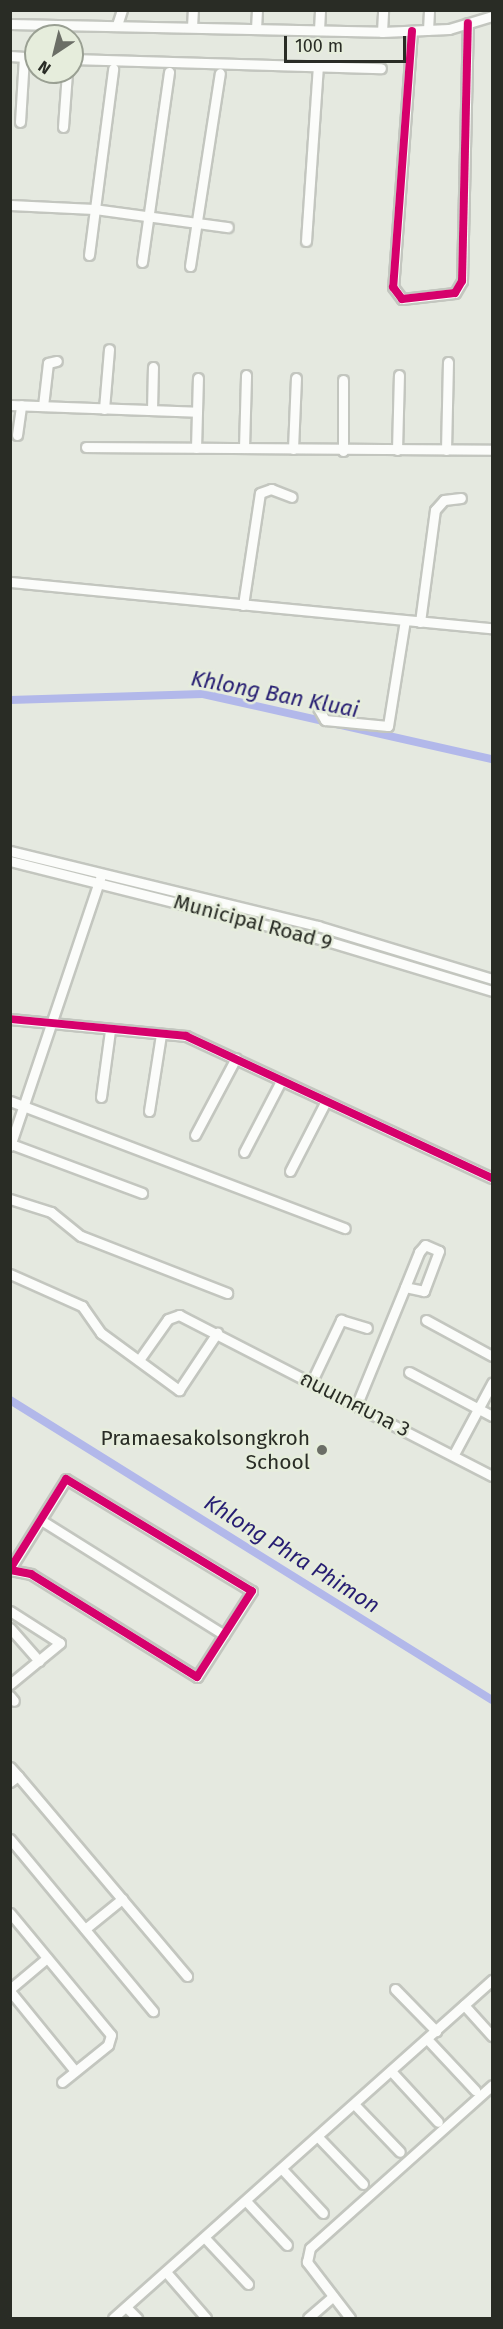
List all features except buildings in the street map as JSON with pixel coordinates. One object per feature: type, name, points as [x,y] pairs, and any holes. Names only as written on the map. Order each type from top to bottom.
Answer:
[{"type":"street","points":[[117,25],[122,10]]},
{"type":"street","points":[[192,27],[193,10]]},
{"type":"street","points":[[256,10],[256,28]]},
{"type":"street","points":[[319,30],[320,10]]},
{"type":"street","points":[[382,32],[383,10]]},
{"type":"street","points":[[428,30],[429,10]]},
{"type":"street","points":[[412,31],[393,287],[402,299],[455,293],[462,281],[472,22],[475,10]]},
{"type":"street","points":[[10,24],[382,32],[428,30],[492,16]]},
{"type":"street","points":[[10,56],[24,57],[20,122]]},
{"type":"street","points":[[84,59],[381,68]]},
{"type":"street","points":[[306,241],[318,66]]},
{"type":"street","points":[[89,255],[113,69]]},
{"type":"street","points":[[142,262],[169,72]]},
{"type":"street","points":[[190,266],[199,227],[220,72]]},
{"type":"street","points":[[63,127],[66,84]]},
{"type":"street","points":[[10,204],[94,209],[199,227],[228,227]]},
{"type":"street","points":[[104,409],[109,349]]},
{"type":"street","points":[[43,406],[48,363],[57,361]]},
{"type":"street","points":[[446,450],[448,362]]},
{"type":"street","points":[[152,410],[153,367]]},
{"type":"street","points":[[244,448],[246,375]]},
{"type":"street","points":[[397,450],[399,375]]},
{"type":"street","points":[[196,448],[198,378]]},
{"type":"street","points":[[293,449],[296,378]]},
{"type":"street","points":[[343,380],[343,451]]},
{"type":"street","points":[[17,435],[16,405],[197,412]]},
{"type":"street","points":[[87,447],[343,451],[492,450]]},
{"type":"street","points":[[243,605],[260,493],[272,489],[292,497]]},
{"type":"street","points":[[420,622],[435,510],[440,502],[461,498]]},
{"type":"street","points":[[10,582],[492,628]]},
{"type":"street","points":[[318,708],[325,720],[388,726],[405,620]]},
{"type":"street","name":"Municipal Road 9","points":[[10,851],[318,926],[492,979]]},
{"type":"street","name":"Municipal Road 9","points":[[10,861],[317,938],[492,991]]},
{"type":"street","points":[[102,872],[11,1145],[142,1193]]},
{"type":"street","points":[[10,1019],[51,1025],[186,1036],[236,1058],[325,1103],[492,1178]]},
{"type":"street","points":[[101,1097],[110,1030]]},
{"type":"street","points":[[148,1111],[161,1034]]},
{"type":"street","points":[[195,1134],[236,1058]]},
{"type":"street","points":[[243,1152],[281,1081]]},
{"type":"street","points":[[10,1101],[345,1227]]},
{"type":"street","points":[[290,1171],[325,1103]]},
{"type":"street","points":[[10,1199],[51,1212],[81,1236],[227,1293]]},
{"type":"street","points":[[357,1404],[405,1287],[422,1247],[439,1251],[424,1291],[405,1287]]},
{"type":"street","points":[[10,1274],[82,1306],[101,1333],[179,1390],[217,1333]]},
{"type":"street","name":"ถนนเทศบาล 3","points":[[139,1360],[174,1315],[217,1333],[454,1454],[492,1476]]},
{"type":"street","points":[[312,1382],[341,1320],[367,1328]]},
{"type":"street","points":[[426,1320],[492,1356]]},
{"type":"street","points":[[409,1372],[492,1416]]},
{"type":"street","points":[[454,1454],[492,1383]]},
{"type":"street","points":[[66,1479],[252,1591],[197,1677],[31,1574],[10,1570],[41,1520],[66,1479]]},
{"type":"street","points":[[41,1520],[224,1635]]},
{"type":"street","points":[[10,1611],[60,1643],[10,1684]]},
{"type":"street","points":[[10,1628],[39,1661]]},
{"type":"street","points":[[10,1767],[14,1779],[122,1899],[187,1976]]},
{"type":"street","points":[[10,1839],[153,2011]]},
{"type":"street","points":[[85,1929],[122,1899]]},
{"type":"street","points":[[10,1913],[112,2041],[62,2082]]},
{"type":"street","points":[[47,1958],[10,1990],[75,2071]]},
{"type":"street","points":[[113,2319],[428,2040],[492,1980]]},
{"type":"street","points":[[395,1989],[436,2031]]},
{"type":"street","points":[[464,2005],[492,2036]]},
{"type":"street","points":[[428,2040],[475,2090]]},
{"type":"street","points":[[391,2071],[438,2122]]},
{"type":"street","points":[[350,2319],[307,2262],[310,2248],[492,2085]]},
{"type":"street","points":[[354,2104],[400,2152]]},
{"type":"street","points":[[318,2137],[363,2184]]},
{"type":"street","points":[[282,2169],[323,2213]]},
{"type":"street","points":[[246,2201],[287,2245]]},
{"type":"street","points":[[204,2238],[248,2284]]},
{"type":"street","points":[[166,2272],[206,2319]]},
{"type":"street","points":[[309,2319],[333,2296]]},
{"type":"street","points":[[126,2307],[137,2319]]},
{"type":"waterway","name":"Khlong Ban Kluai","points":[[10,700],[203,694],[492,759]]},
{"type":"waterway","name":"Khlong Phra Phimon","points":[[10,1400],[492,1700]]},
{"type":"cycle path","points":[[412,31],[393,287],[402,299],[455,293],[462,281],[468,23]]},
{"type":"cycle path","points":[[10,1019],[186,1036],[492,1178]]},
{"type":"cycle path","points":[[10,1569],[66,1479],[252,1591],[197,1677],[31,1574],[10,1570]]},
{"type":"place","name":"Pramaesakolsongkroh School","points":[[322,1450]]}]
